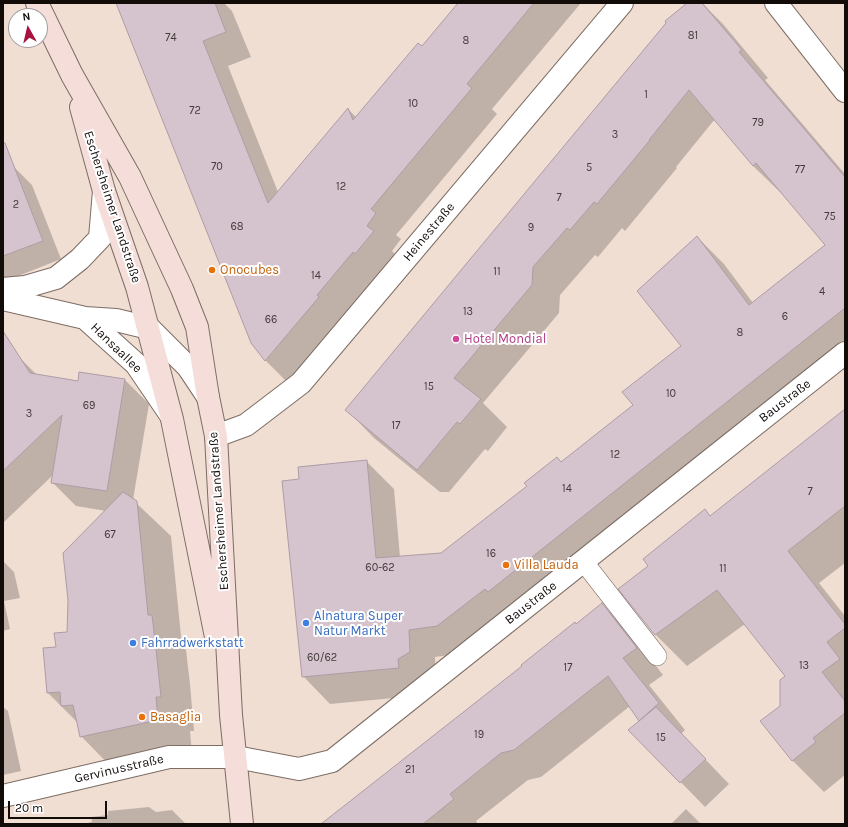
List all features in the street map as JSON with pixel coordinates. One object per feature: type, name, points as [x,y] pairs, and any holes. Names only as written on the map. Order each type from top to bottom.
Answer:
[{"type":"main road","name":"Eschersheimer Landstraße","points":[[37,3],[72,75],[130,177],[182,289],[197,326],[216,436],[231,715],[242,824]]},
{"type":"main road","name":"Eschersheimer Landstraße","points":[[72,75],[104,191],[137,287],[149,328],[172,419],[231,715]]},
{"type":"street","name":"Heinestraße","points":[[216,436],[246,426],[301,383],[622,3]]},
{"type":"street","points":[[776,3],[845,91]]},
{"type":"street","points":[[3,289],[24,286],[56,278],[80,259],[100,238],[104,191]]},
{"type":"street","name":"Hansaallee","points":[[3,300],[85,318],[116,320],[149,328]]},
{"type":"street","name":"Hansaallee","points":[[85,318],[136,364],[172,419]]},
{"type":"street","points":[[149,328],[188,367],[208,396]]},
{"type":"street","name":"Baustraße","points":[[236,757],[299,769],[332,761],[845,354]]},
{"type":"street","name":"Gervinusstraße","points":[[3,796],[169,757],[236,757]]},
{"type":"lane","points":[[583,561],[656,656]]},
{"type":"building","points":[[116,3],[215,3],[226,32],[203,41],[268,203],[348,108],[353,120],[418,43],[422,46],[458,3],[534,3],[467,84],[472,88],[371,209],[376,213],[367,226],[374,231],[355,254],[353,252],[317,295],[319,297],[265,361],[251,343]]},
{"type":"building","points":[[687,3],[702,3],[742,50],[739,52],[845,177],[845,308],[488,592],[485,589],[437,626],[409,630],[410,652],[398,659],[399,668],[302,677],[282,481],[299,479],[298,467],[367,460],[376,558],[441,553],[527,486],[524,483],[557,457],[561,462],[633,405],[622,392],[681,346],[637,291],[697,236],[749,305],[825,245],[756,163],[753,166],[689,90],[597,204],[594,202],[570,230],[567,228],[533,267],[532,285],[454,378],[481,399],[460,424],[457,422],[417,470],[345,410],[666,23],[665,21]]},
{"type":"building","points":[[3,143],[5,143],[43,241],[3,256]]},
{"type":"building","points":[[3,331],[30,373],[78,381],[79,372],[125,379],[107,491],[51,483],[62,415],[3,471]]},
{"type":"building","points":[[845,409],[845,506],[788,551],[845,624],[845,628],[827,642],[840,659],[822,672],[845,701],[845,713],[813,738],[816,742],[792,761],[760,721],[780,706],[780,680],[785,676],[717,590],[655,635],[618,589],[648,566],[643,559],[705,509],[710,516]]},
{"type":"building","points":[[123,492],[137,501],[148,615],[152,615],[161,697],[156,697],[158,720],[80,737],[73,705],[61,706],[60,692],[47,693],[43,648],[56,647],[54,633],[67,632],[68,600],[63,553]]},
{"type":"building","points":[[602,603],[637,648],[623,658],[659,703],[639,721],[608,676],[514,750],[501,753],[450,794],[454,799],[423,824],[321,824],[522,666],[521,665],[575,622],[576,624]]},
{"type":"building","points":[[656,707],[706,759],[680,783],[628,730]]},
{"type":"place","name":"Onocubes","points":[[212,270]]},
{"type":"place","name":"Hotel Mondial","points":[[456,339]]},
{"type":"place","name":"Villa Lauda","points":[[506,565]]},
{"type":"place","name":"Alnatura Super Natur Markt","points":[[306,623]]},
{"type":"place","name":"Fahrradwerkstatt","points":[[133,643]]},
{"type":"place","name":"Basaglia","points":[[142,717]]}]
